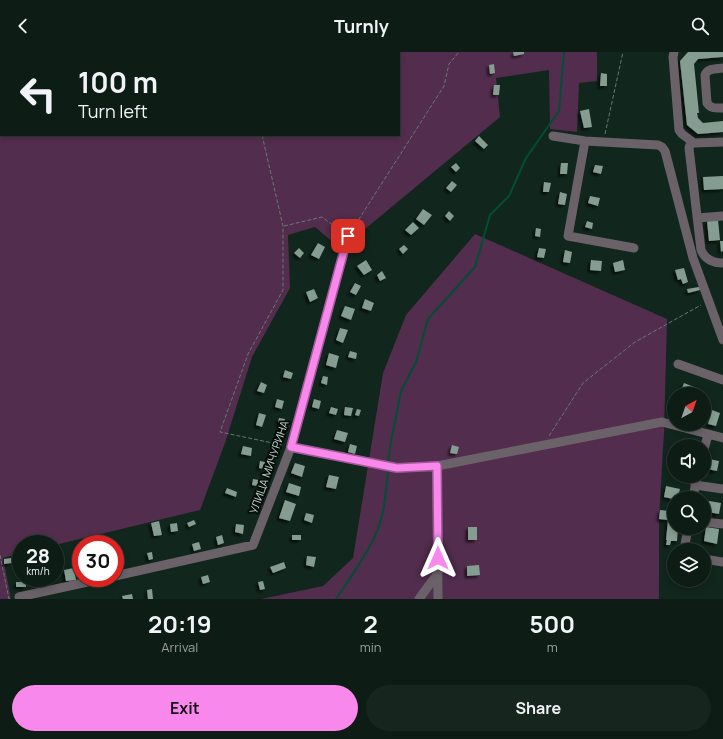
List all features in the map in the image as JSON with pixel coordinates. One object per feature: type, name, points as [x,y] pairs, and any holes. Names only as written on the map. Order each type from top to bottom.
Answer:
[{"type":"street","points":[[674,52],[673,57],[678,126],[682,134],[691,142],[723,142]]},
{"type":"street","points":[[723,68],[710,69],[706,71],[704,76],[707,103],[713,108],[723,108]]},
{"type":"street","points":[[553,136],[585,141],[658,145],[662,147],[665,152],[693,258],[723,340]]},
{"type":"street","points":[[585,141],[568,236],[634,248]]},
{"type":"street","points":[[691,142],[689,148],[701,252],[714,263],[723,263]]},
{"type":"street","points":[[697,218],[723,216]]},
{"type":"street","name":"УЛИЦА МИЧУРИНА","points":[[124,574],[253,545],[291,447],[348,236]]},
{"type":"street","points":[[678,364],[723,380]]},
{"type":"street","points":[[291,447],[397,468],[437,466],[662,422],[723,438]]},
{"type":"street","points":[[707,439],[708,435]]},
{"type":"street","points":[[437,466],[438,599]]},
{"type":"street","points":[[705,483],[723,489]]},
{"type":"street","points":[[711,523],[723,524]]},
{"type":"street","points":[[711,560],[723,562]]},
{"type":"street","points":[[419,599],[438,574]]},
{"type":"street","points":[[20,597],[72,586]]},
{"type":"path","points":[[283,226],[322,217],[348,236],[444,86],[449,64],[460,52]]},
{"type":"path","points":[[603,142],[623,52]]},
{"type":"path","points":[[262,136],[283,226],[283,290],[248,354],[220,432],[291,447]]},
{"type":"path","points":[[543,445],[583,383],[634,342],[708,300]]},
{"type":"path","points":[[0,555],[9,599],[20,597]]},
{"type":"shaded area","points":[[400,52],[597,52],[597,81],[579,83],[577,132],[550,129],[549,70],[496,78],[500,117],[341,249],[315,227],[288,235],[290,288],[252,357],[225,443],[200,510],[96,535],[72,535],[72,541],[64,543],[64,535],[12,535],[12,556],[3,558],[11,599],[0,599],[0,136],[400,136]]},
{"type":"shaded area","points":[[475,234],[667,319],[664,432],[659,519],[659,599],[261,599],[323,586],[353,558],[383,373],[406,315]]},
{"type":"building","points":[[513,52],[524,52],[524,54],[514,56]]},
{"type":"building","points":[[688,52],[723,52],[723,57],[698,59],[694,64],[699,113],[697,113],[698,118],[703,123],[723,121],[723,132],[698,134],[687,125],[680,61]]},
{"type":"building","points":[[494,64],[495,73],[490,74],[489,65]]},
{"type":"building","points":[[601,73],[607,74],[607,86],[600,86]]},
{"type":"building","points":[[494,85],[500,85],[499,95],[493,95]]},
{"type":"building","points":[[589,109],[592,127],[584,128],[580,111]]},
{"type":"building","points":[[479,136],[488,145],[484,149],[475,141]]},
{"type":"building","points":[[456,163],[460,168],[456,172],[451,167]]},
{"type":"building","points":[[561,163],[568,163],[567,174],[560,174]]},
{"type":"building","points":[[595,165],[603,166],[601,174],[593,172]]},
{"type":"building","points":[[723,176],[723,189],[704,190],[703,177]]},
{"type":"building","points":[[452,181],[457,185],[451,192],[446,188]]},
{"type":"building","points":[[544,182],[551,183],[549,192],[543,192]]},
{"type":"building","points":[[560,192],[567,194],[565,205],[558,204]]},
{"type":"building","points":[[590,196],[600,198],[598,206],[588,203]]},
{"type":"building","points":[[423,209],[432,215],[424,225],[416,219]]},
{"type":"building","points":[[449,211],[454,216],[450,221],[445,216]]},
{"type":"building","points":[[718,220],[720,240],[709,241],[707,221]]},
{"type":"building","points":[[587,221],[593,223],[592,229],[585,227]]},
{"type":"building","points":[[413,222],[419,228],[411,235],[405,230]]},
{"type":"building","points":[[536,228],[541,229],[540,237],[535,236]]},
{"type":"building","points":[[720,241],[723,241],[723,251],[721,252]]},
{"type":"building","points":[[318,243],[325,247],[319,259],[311,255]]},
{"type":"building","points":[[404,245],[408,249],[403,254],[399,249]]},
{"type":"building","points":[[299,248],[304,253],[300,258],[294,253]]},
{"type":"building","points":[[539,248],[546,249],[544,258],[537,257]]},
{"type":"building","points":[[565,250],[572,252],[570,263],[563,262]]},
{"type":"building","points":[[366,260],[372,270],[364,275],[357,266]]},
{"type":"building","points":[[591,260],[602,261],[601,271],[590,270]]},
{"type":"building","points":[[623,260],[625,270],[615,272],[613,263]]},
{"type":"building","points":[[684,268],[688,282],[683,284],[681,279],[678,280],[675,270]]},
{"type":"building","points":[[382,271],[386,278],[380,281],[377,275]]},
{"type":"building","points":[[355,283],[361,286],[356,295],[350,292]]},
{"type":"building","points":[[699,287],[700,290],[688,293],[687,289]]},
{"type":"building","points":[[314,289],[318,298],[310,302],[306,292]]},
{"type":"building","points":[[365,299],[374,303],[371,311],[362,308]]},
{"type":"building","points":[[345,306],[355,309],[351,320],[341,316]]},
{"type":"building","points":[[340,328],[348,330],[343,343],[336,340]]},
{"type":"building","points":[[350,351],[357,353],[356,359],[348,357]]},
{"type":"building","points":[[329,353],[339,356],[336,368],[326,365]]},
{"type":"building","points":[[285,370],[293,373],[291,379],[283,377]]},
{"type":"building","points":[[323,376],[328,377],[327,385],[321,383]]},
{"type":"building","points":[[261,382],[267,385],[264,393],[257,391]]},
{"type":"building","points":[[684,383],[694,387],[682,387]]},
{"type":"building","points":[[277,399],[284,401],[282,409],[275,407]]},
{"type":"building","points":[[314,399],[321,401],[319,409],[312,407]]},
{"type":"building","points":[[331,407],[338,409],[336,415],[329,413]]},
{"type":"building","points":[[345,407],[353,408],[351,416],[344,415]]},
{"type":"building","points":[[357,409],[361,410],[359,416],[355,415]]},
{"type":"building","points":[[712,410],[720,413],[716,426],[711,425]]},
{"type":"building","points":[[259,413],[266,415],[262,427],[256,425]]},
{"type":"building","points":[[279,418],[285,419],[284,425],[278,423]]},
{"type":"building","points":[[337,430],[348,433],[345,442],[334,439]]},
{"type":"building","points":[[350,444],[357,446],[355,454],[348,452]]},
{"type":"building","points":[[452,445],[459,447],[457,454],[450,453]]},
{"type":"building","points":[[243,446],[252,448],[251,456],[241,454]]},
{"type":"building","points":[[711,459],[719,461],[717,471],[711,470]]},
{"type":"building","points":[[260,461],[265,462],[264,469],[259,468]]},
{"type":"building","points":[[295,463],[305,466],[302,477],[291,473]]},
{"type":"building","points":[[329,475],[339,477],[336,489],[326,487]]},
{"type":"building","points":[[253,479],[259,480],[257,486],[252,485]]},
{"type":"building","points":[[289,483],[301,487],[299,496],[286,492]]},
{"type":"building","points":[[666,486],[680,489],[679,491],[667,491],[667,498],[664,497]]},
{"type":"building","points":[[227,488],[237,492],[236,497],[225,493]]},
{"type":"building","points":[[285,500],[296,504],[290,521],[279,518]]},
{"type":"building","points":[[711,501],[721,503],[719,514],[711,513]]},
{"type":"building","points":[[660,510],[667,511],[667,520],[659,519]]},
{"type":"building","points":[[306,513],[314,515],[312,523],[304,520]]},
{"type":"building","points":[[194,520],[196,524],[189,527],[187,523]]},
{"type":"building","points":[[159,521],[162,535],[154,536],[151,523]]},
{"type":"building","points":[[177,523],[178,531],[171,532],[170,524]]},
{"type":"building","points":[[236,524],[244,525],[243,534],[235,532]]},
{"type":"building","points":[[468,527],[477,527],[477,540],[468,540]]},
{"type":"building","points":[[711,528],[719,529],[717,544],[704,541],[705,535],[711,535]]},
{"type":"building","points":[[667,530],[667,535],[677,535],[677,541],[671,541],[670,543],[667,543],[666,545]]},
{"type":"building","points":[[222,535],[224,543],[218,545],[216,537]]},
{"type":"building","points":[[292,535],[301,535],[301,540],[292,540]]},
{"type":"building","points":[[199,542],[201,549],[194,551],[192,544]]},
{"type":"building","points":[[152,552],[153,559],[149,560],[147,553]]},
{"type":"building","points":[[307,556],[316,557],[314,567],[306,565]]},
{"type":"building","points":[[11,558],[12,563],[4,564],[4,559]]},
{"type":"building","points":[[284,562],[286,568],[273,573],[270,567]]},
{"type":"building","points":[[479,565],[480,575],[467,576],[467,566]]},
{"type":"building","points":[[72,568],[72,580],[66,581],[64,570]]},
{"type":"building","points":[[208,575],[210,582],[203,584],[201,577]]},
{"type":"building","points":[[263,581],[265,589],[260,590],[258,582]]},
{"type":"building","points":[[152,589],[153,599],[148,599],[147,590]]},
{"type":"building","points":[[132,594],[133,599],[123,599],[122,596]]},
{"type":"waterway","points":[[388,464],[401,391],[416,362],[428,319],[475,267],[490,215],[509,196],[526,158],[559,111],[564,52]]},
{"type":"waterway","points":[[336,599],[363,558],[379,527],[384,508],[388,469]]},
{"type":"route","points":[[348,236],[291,447],[397,468],[437,466],[438,558]]}]
